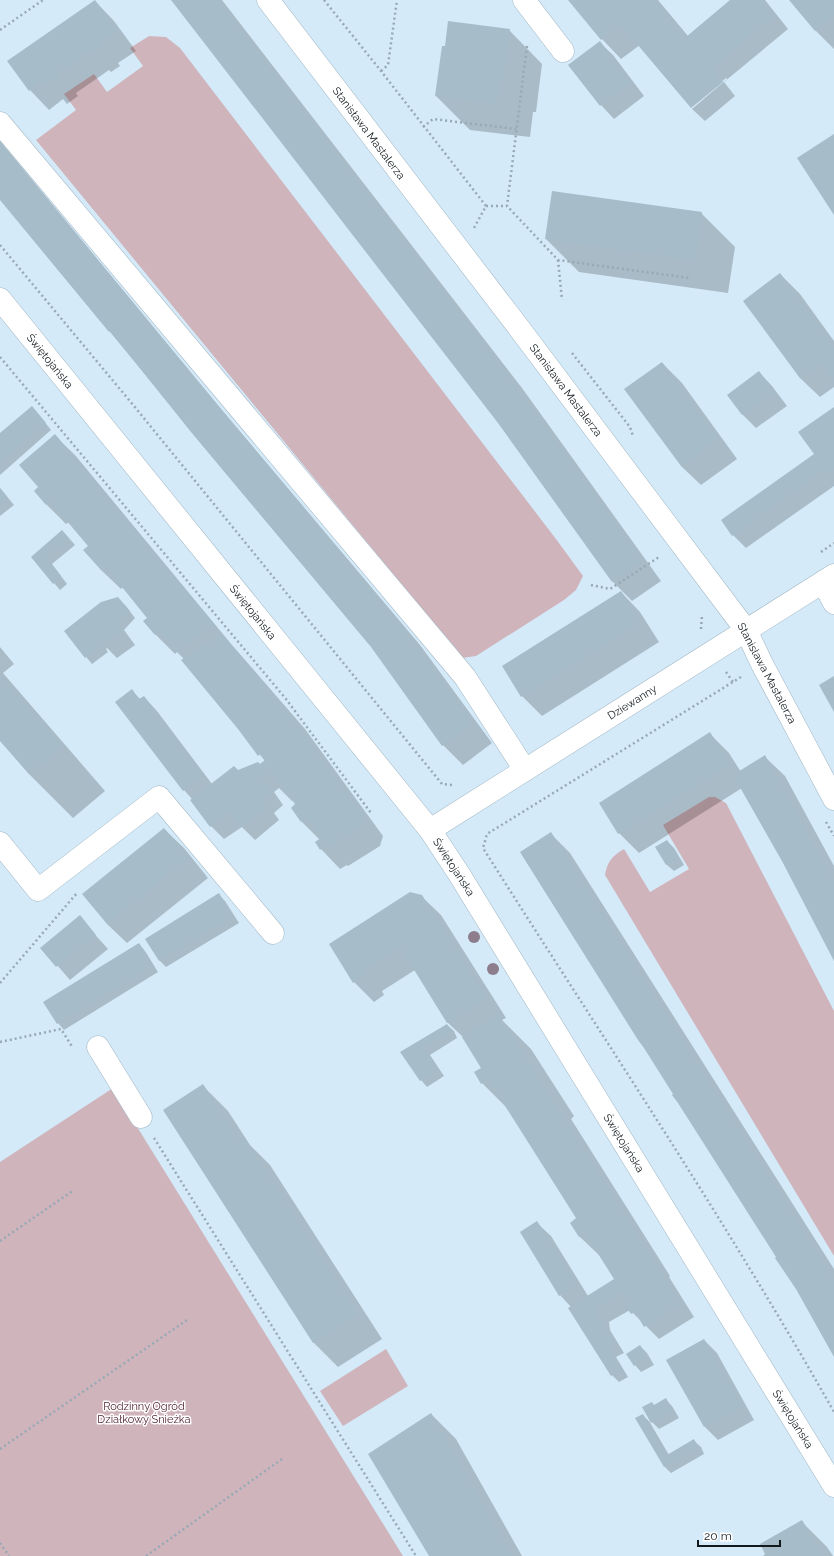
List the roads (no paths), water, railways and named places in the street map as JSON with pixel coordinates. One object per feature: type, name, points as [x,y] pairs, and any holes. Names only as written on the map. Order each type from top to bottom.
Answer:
[{"type":"street","name":"Stanisława Mastalerza","points":[[268,0],[746,630],[828,808]]},
{"type":"street","points":[[524,0],[563,51]]},
{"type":"street","points":[[0,123],[465,677],[525,770]]},
{"type":"street","name":"Świętojańska","points":[[0,299],[430,830],[459,874],[834,1486]]},
{"type":"street","name":"Dziewanny","points":[[430,830],[828,579]]},
{"type":"street","points":[[828,579],[834,603]]},
{"type":"street","points":[[0,843],[38,890],[159,797],[273,933]]},
{"type":"street","points":[[98,1048],[141,1117]]},
{"type":"park label","name":"Rodzinny Ogród Działkowy Śnieżka","points":[[144,1412]]}]
